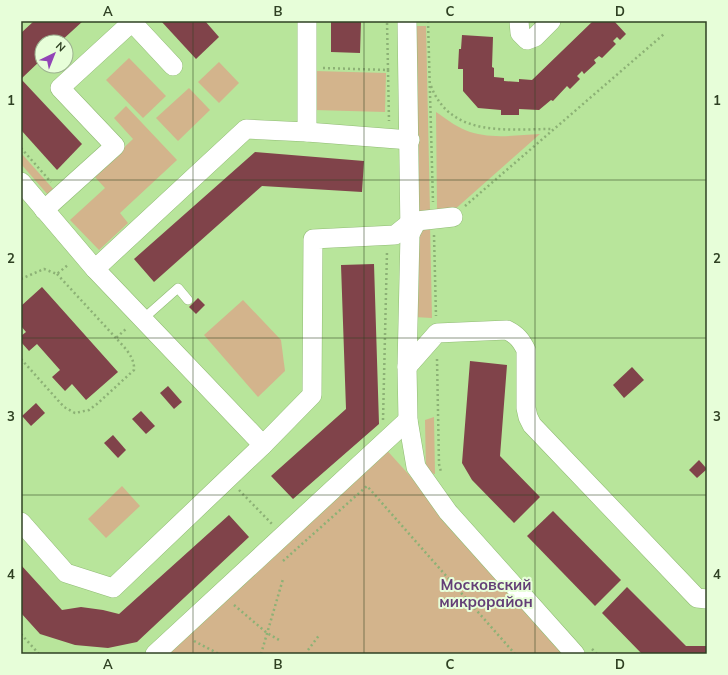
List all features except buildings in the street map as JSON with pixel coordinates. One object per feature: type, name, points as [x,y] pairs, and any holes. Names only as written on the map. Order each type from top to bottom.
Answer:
[{"type":"street","points":[[307,21],[307,132]]},
{"type":"street","points":[[407,21],[410,140],[407,367],[408,420],[416,467],[448,512],[574,654]]},
{"type":"street","points":[[519,21],[520,33],[527,40],[535,37],[551,21]]},
{"type":"street","points":[[44,210],[116,146],[60,88],[132,22],[173,66]]},
{"type":"street","points":[[95,269],[246,129],[410,140]]},
{"type":"street","points":[[21,182],[95,269],[263,446]]},
{"type":"street","points":[[21,522],[66,573],[113,588],[263,446],[312,395],[313,239],[395,235],[410,229],[416,221],[453,217]]},
{"type":"street","points":[[407,367],[437,333],[507,330],[515,334],[522,341],[526,350],[526,408],[532,425],[697,598],[707,599]]},
{"type":"street","points":[[155,654],[408,420]]},
{"type":"lane","points":[[141,317],[178,288],[188,300]]},
{"type":"path","points":[[387,21],[389,139]]},
{"type":"path","points":[[428,21],[437,333],[439,464],[442,479]]},
{"type":"path","points":[[453,217],[664,34]]},
{"type":"path","points":[[307,68],[388,70]]},
{"type":"path","points":[[430,83],[439,102],[450,114],[469,124],[491,128],[554,129]]},
{"type":"path","points":[[21,148],[62,194]]},
{"type":"path","points":[[383,421],[387,249]]},
{"type":"path","points":[[57,274],[80,252]]},
{"type":"path","points":[[21,279],[44,269],[57,274],[131,355],[135,364],[134,370],[97,404],[89,410],[75,413],[64,407],[21,359]]},
{"type":"path","points":[[116,338],[141,317]]},
{"type":"path","points":[[280,564],[367,486],[515,654]]},
{"type":"path","points":[[261,654],[283,579]]},
{"type":"path","points":[[234,605],[267,633],[281,641]]},
{"type":"path","points":[[21,634],[39,654]]},
{"type":"path","points":[[308,650],[320,634]]},
{"type":"path","points":[[194,641],[219,654]]},
{"type":"shaded area","points":[[415,26],[426,26],[430,212],[419,212]]},
{"type":"shaded area","points":[[129,58],[166,96],[143,118],[106,80]]},
{"type":"shaded area","points":[[219,62],[239,83],[219,103],[198,82]]},
{"type":"shaded area","points":[[315,71],[386,73],[385,112],[314,110]]},
{"type":"shaded area","points":[[189,88],[210,110],[178,141],[156,118]]},
{"type":"shaded area","points":[[126,106],[177,160],[120,213],[128,223],[99,250],[70,220],[105,188],[94,176],[133,139],[114,118]]},
{"type":"shaded area","points":[[436,112],[465,130],[483,135],[502,136],[540,134],[453,211],[437,210]]},
{"type":"shaded area","points":[[21,153],[55,191],[49,196],[21,164]]},
{"type":"shaded area","points":[[419,223],[430,223],[432,318],[414,317]]},
{"type":"shaded area","points":[[243,300],[281,340],[285,371],[258,397],[204,335]]},
{"type":"shaded area","points":[[434,417],[435,474],[426,472],[425,420]]},
{"type":"shaded area","points":[[383,446],[571,654],[158,654]]},
{"type":"shaded area","points":[[122,486],[140,506],[106,538],[88,519]]},
{"type":"district","name":"Московский микрорайон","points":[[486,594]]}]
